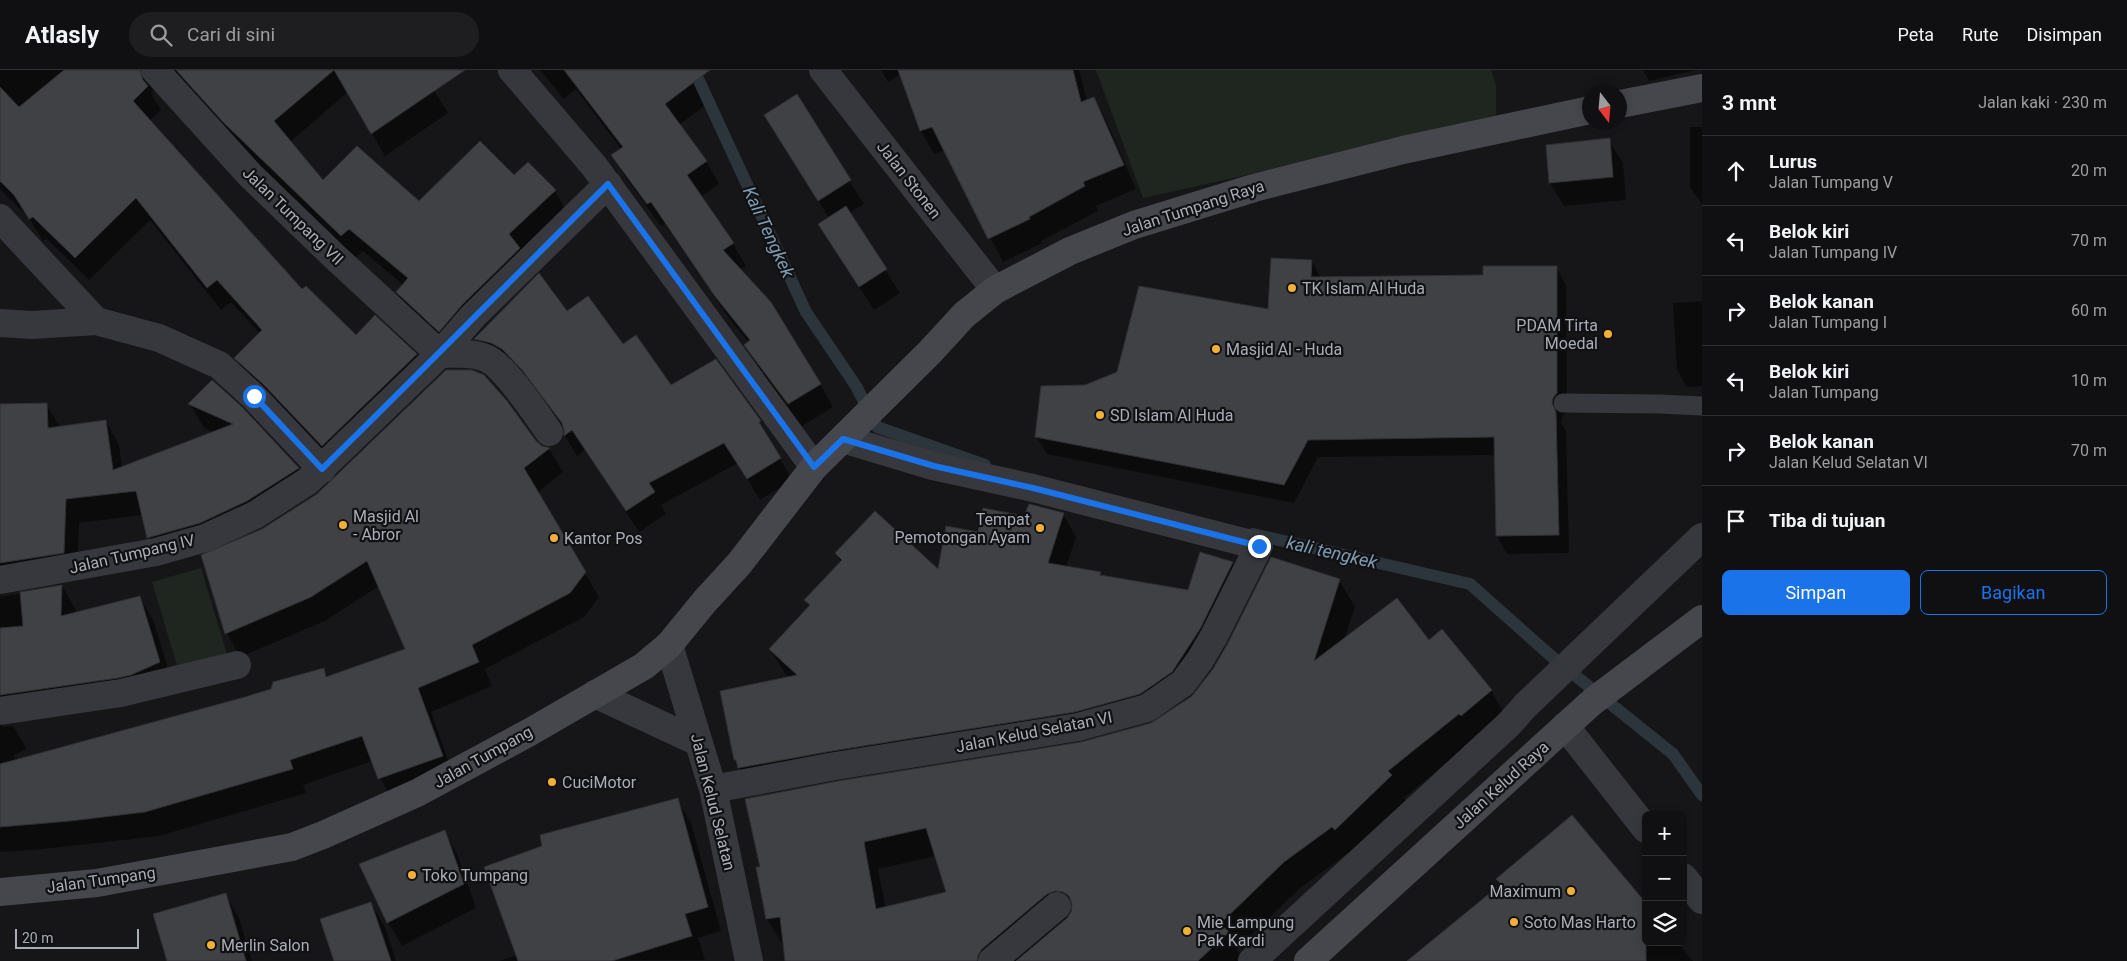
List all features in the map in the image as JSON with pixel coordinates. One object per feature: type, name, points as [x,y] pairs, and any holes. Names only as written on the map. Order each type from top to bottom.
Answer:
[{"type":"main road","points":[[1627,103],[1702,88]]},
{"type":"main road","name":"Jalan Tumpang Raya","points":[[849,432],[930,352],[964,315],[995,290],[1070,251],[1134,225],[1254,188],[1403,150],[1582,112]]},
{"type":"main road","name":"Jalan Tumpang","points":[[0,892],[97,883],[292,847],[417,793],[481,760],[644,666],[669,645],[705,601],[739,564],[814,467],[849,432]]},
{"type":"main road","name":"Jalan Kelud Raya","points":[[1308,961],[1592,702],[1702,618]]},
{"type":"street","name":"Jalan Tumpang VII","points":[[155,70],[250,175],[440,354]]},
{"type":"street","points":[[512,70],[608,184],[814,467]]},
{"type":"street","name":"Jalan Stonen","points":[[823,70],[995,290]]},
{"type":"street","name":"Jalan Tumpang IV","points":[[0,580],[156,552],[205,538],[255,514],[308,481],[440,354],[474,316],[608,184]]},
{"type":"street","points":[[0,218],[96,321]]},
{"type":"street","points":[[0,323],[32,325],[96,321],[159,338],[219,365],[254,396],[322,469]]},
{"type":"street","points":[[440,354],[471,354],[488,358],[505,374],[550,432]]},
{"type":"street","name":"Jalan Kelud Selatan VI","points":[[713,789],[834,766],[1078,727],[1147,708],[1183,683],[1200,660],[1259,546],[1033,488],[934,466],[849,432]]},
{"type":"street","points":[[1252,961],[1508,725],[1526,705],[1702,537]]},
{"type":"street","name":"Jalan Kelud Selatan","points":[[669,645],[713,789],[749,961]]},
{"type":"street","points":[[0,711],[121,693],[237,665]]},
{"type":"street","points":[[595,694],[698,742]]},
{"type":"street","points":[[1565,726],[1642,824]]},
{"type":"street","points":[[1687,882],[1702,900]]},
{"type":"street","points":[[992,961],[1058,906]]},
{"type":"lane","points":[[1563,403],[1702,406]]},
{"type":"shaded area","points":[[1096,70],[1491,70],[1496,85],[1496,120],[1143,198]]},
{"type":"shaded area","points":[[201,568],[227,654],[178,669],[152,582]]},
{"type":"building","points":[[64,70],[140,70],[143,80],[148,86],[133,101],[302,289],[306,286],[356,335],[375,315],[417,354],[322,446],[264,385],[234,358],[262,330],[217,280],[207,288],[136,198],[75,258],[33,217],[29,219],[14,195],[0,181],[0,87],[19,107]]},
{"type":"building","points":[[176,70],[334,70],[274,121],[323,180],[357,146],[419,201],[480,141],[514,175],[528,162],[556,190],[509,234],[520,248],[462,305],[439,332],[396,292],[408,278],[349,229],[341,236],[223,122]]},
{"type":"building","points":[[334,70],[465,70],[371,134]]},
{"type":"building","points":[[564,70],[710,70],[665,104],[707,161],[687,175],[734,243],[723,250],[771,302],[821,384],[788,404],[744,345],[750,340],[714,295],[651,202],[647,204],[611,155],[623,147]]},
{"type":"building","points":[[898,70],[1073,70],[1081,102],[1094,97],[1124,165],[1083,182],[1085,186],[1029,217],[1030,219],[988,239],[932,127],[920,131]]},
{"type":"building","points":[[797,94],[851,180],[818,201],[764,115]]},
{"type":"building","points":[[1610,138],[1613,177],[1549,183],[1546,145]]},
{"type":"building","points":[[846,206],[887,269],[859,287],[818,224]]},
{"type":"building","points":[[1271,258],[1312,260],[1311,277],[1483,275],[1483,266],[1557,266],[1557,393],[1552,403],[1556,412],[1559,535],[1496,536],[1494,437],[1308,440],[1284,485],[1035,437],[1041,386],[1085,385],[1117,372],[1139,286],[1268,309]]},
{"type":"building","points":[[539,273],[567,311],[588,296],[623,344],[636,335],[671,385],[716,359],[761,421],[759,422],[781,458],[747,479],[724,443],[649,483],[655,492],[626,511],[572,430],[564,436],[562,423],[522,370],[502,349],[491,343],[474,339]]},
{"type":"building","points":[[446,370],[472,370],[484,375],[507,401],[536,441],[542,446],[550,448],[524,468],[586,572],[570,593],[472,645],[479,662],[418,688],[443,756],[378,779],[362,736],[290,760],[293,769],[145,812],[0,827],[0,764],[245,697],[271,689],[273,682],[324,668],[326,677],[405,649],[367,561],[311,597],[225,634],[201,555],[262,529],[317,494]]},
{"type":"building","points":[[212,380],[242,407],[299,468],[247,501],[200,523],[147,538],[136,491],[66,499],[64,553],[0,563],[0,404],[47,403],[48,428],[106,420],[113,470],[233,424],[188,404]]},
{"type":"building","points":[[1029,504],[1064,513],[1048,563],[1101,572],[1100,575],[1188,590],[1200,552],[1233,562],[1200,629],[1172,672],[1140,694],[1075,712],[738,768],[736,760],[734,760],[720,691],[797,675],[769,649],[810,605],[804,600],[842,560],[835,553],[875,511],[938,569],[946,526],[978,532],[983,508],[1024,516]]},
{"type":"building","points":[[1271,557],[1340,579],[1314,661],[1397,598],[1429,640],[1442,629],[1492,690],[1388,771],[1392,775],[1335,830],[1332,827],[1284,862],[1220,924],[1229,932],[1198,961],[1016,961],[1067,918],[1071,912],[1072,904],[1069,896],[1063,892],[1055,891],[1047,894],[982,949],[977,961],[785,961],[780,917],[766,919],[756,867],[760,867],[745,799],[838,781],[1081,742],[1151,723],[1192,696],[1213,669]],"holes":[[[926,828],[946,892],[876,909],[864,842]]]},
{"type":"building","points":[[62,585],[61,616],[140,596],[160,662],[131,675],[118,678],[0,695],[0,628],[23,626],[20,592]]},
{"type":"building","points":[[678,798],[708,907],[685,914],[692,936],[612,961],[518,961],[484,867],[542,846],[540,835]]},
{"type":"building","name":"Maximum","points":[[1572,815],[1642,898],[1642,946],[1646,946],[1646,961],[1407,961],[1501,884],[1496,879]]},
{"type":"building","points":[[445,830],[464,884],[387,923],[359,864]]},
{"type":"building","points":[[226,893],[246,961],[167,961],[153,914]]},
{"type":"building","points":[[371,902],[391,961],[334,961],[320,919]]},
{"type":"waterway","name":"Kali Tengkek","points":[[694,70],[806,312],[856,386],[877,427],[985,465]]},
{"type":"waterway","name":"kali tengkek","points":[[1253,534],[1470,584],[1551,656],[1673,754],[1702,795]]},
{"type":"place","name":"TK Islam Al Huda","points":[[1292,288]]},
{"type":"place","name":"PDAM Tirta Moedal","points":[[1608,334]]},
{"type":"place","name":"Masjid Al - Huda","points":[[1216,349]]},
{"type":"place","name":"SD Islam Al Huda","points":[[1100,415]]},
{"type":"place","name":"Masjid Al - Abror","points":[[343,525]]},
{"type":"place","name":"Tempat Pemotongan Ayam","points":[[1040,528]]},
{"type":"place","name":"Kantor Pos","points":[[554,538]]},
{"type":"place","name":"CuciMotor","points":[[552,782]]},
{"type":"place","name":"Toko Tumpang","points":[[412,875]]},
{"type":"place","name":"Maximum","points":[[1571,891]]},
{"type":"place","name":"Soto Mas Harto","points":[[1514,922]]},
{"type":"place","name":"Mie Lampung Pak Kardi","points":[[1187,931]]},
{"type":"place","name":"Merlin Salon","points":[[211,945]]},
{"type":"route","points":[[254,396],[322,469],[440,354],[474,316],[608,184],[814,467],[843,439],[934,466],[1033,488],[1259,546]]}]
